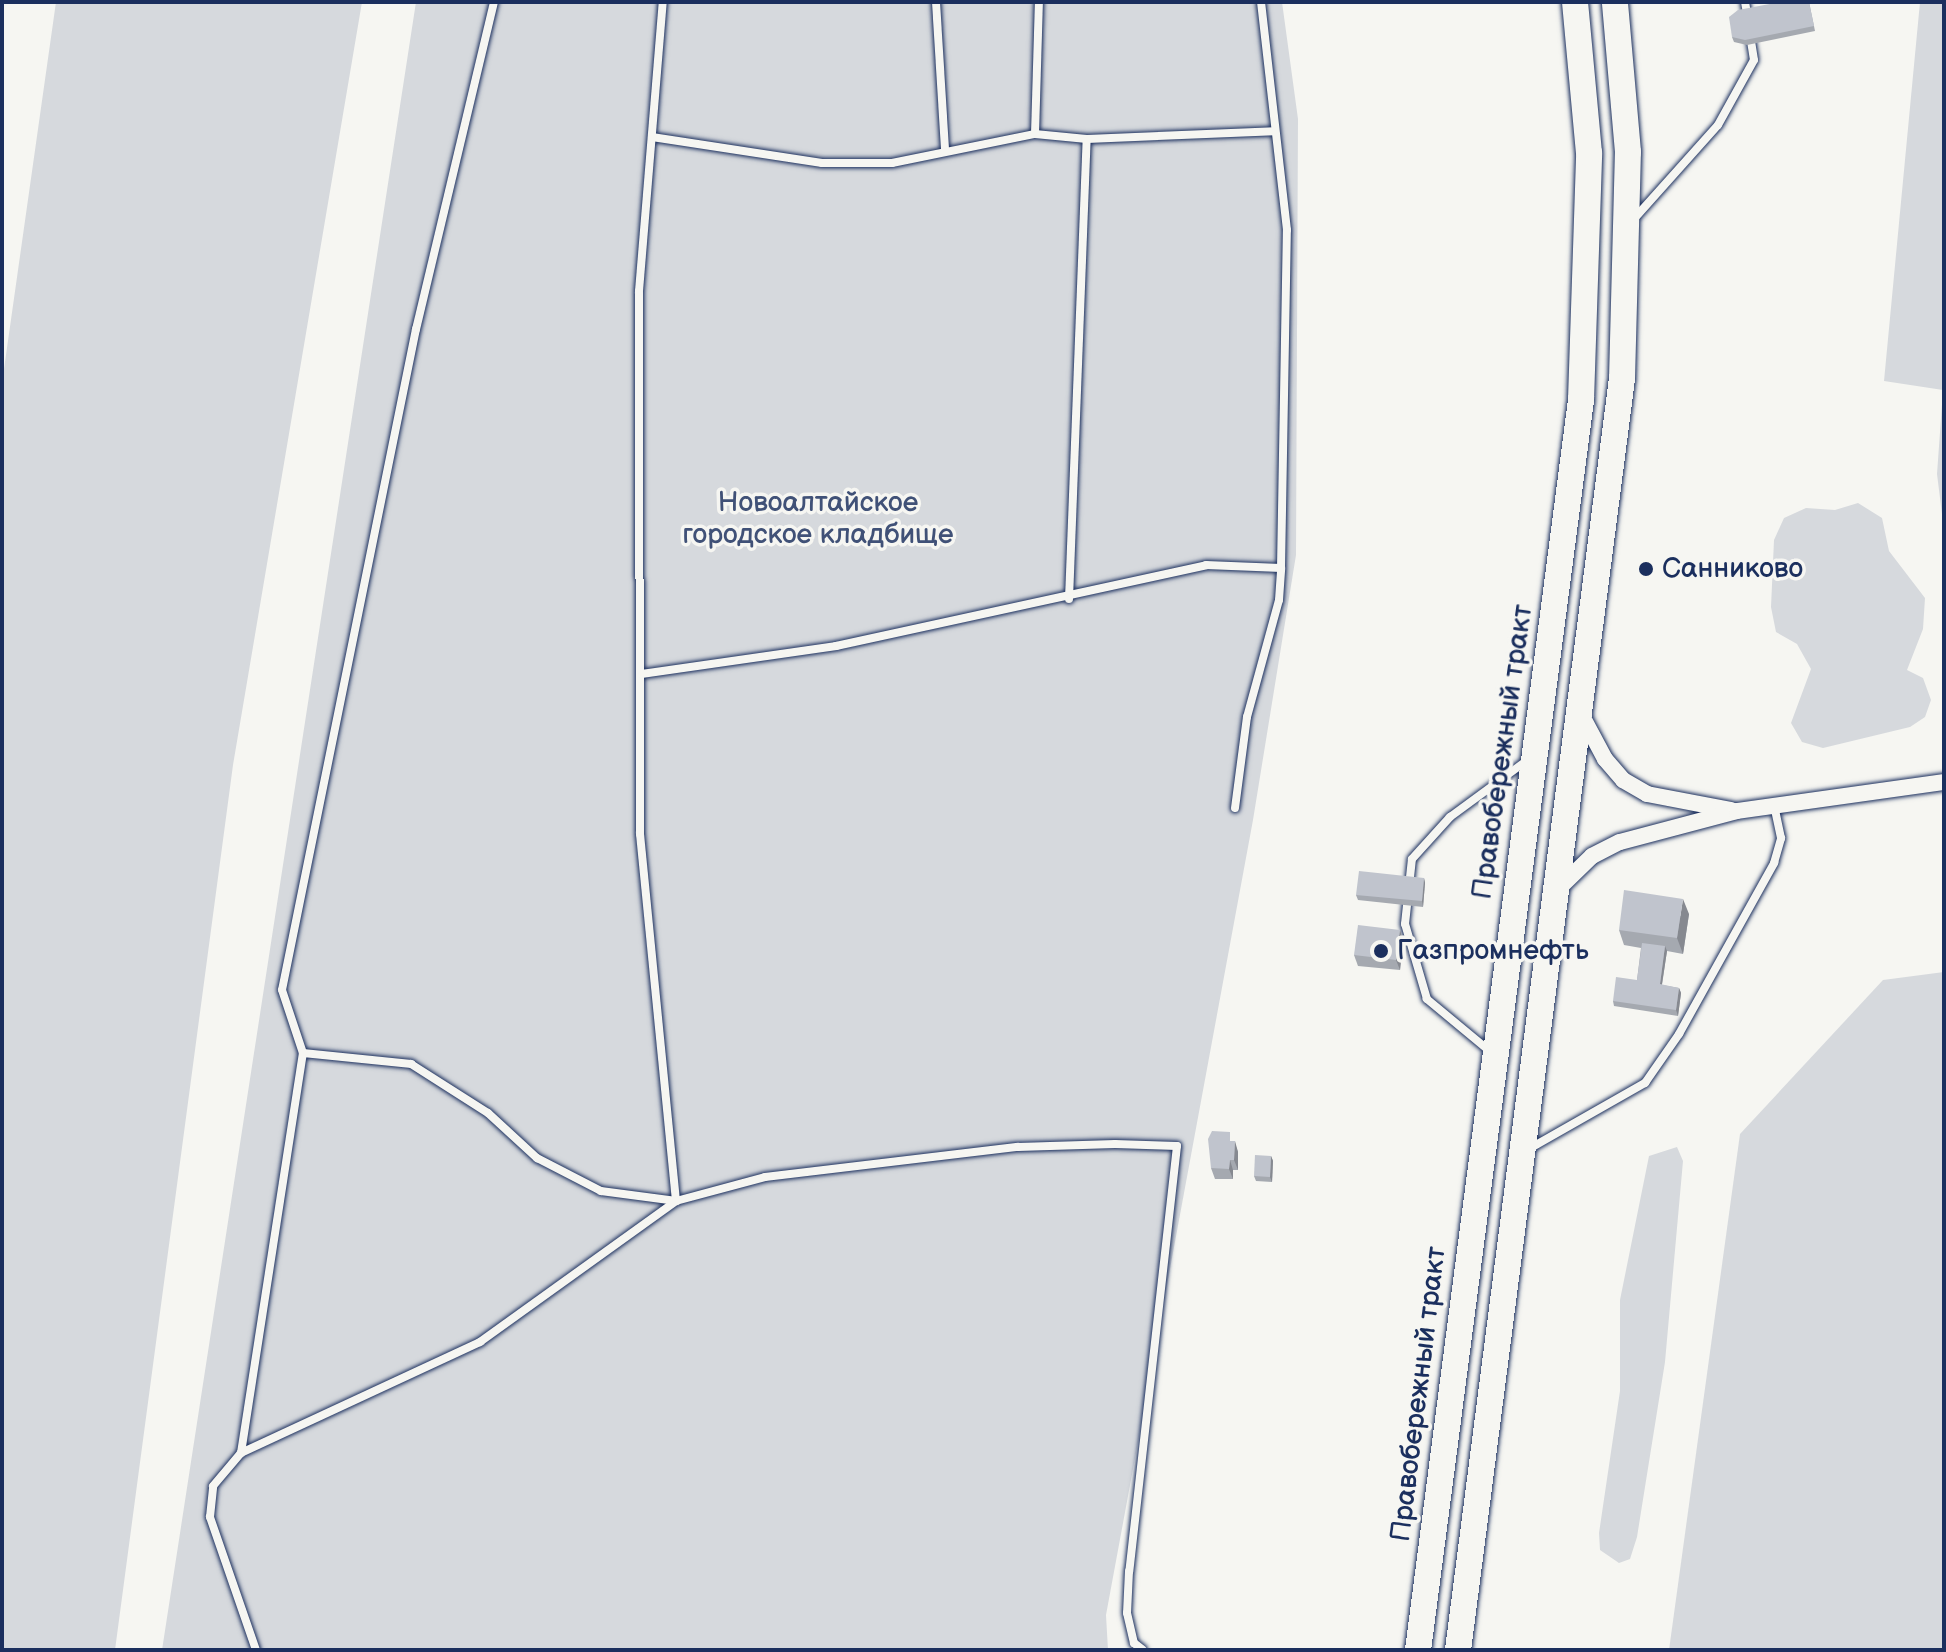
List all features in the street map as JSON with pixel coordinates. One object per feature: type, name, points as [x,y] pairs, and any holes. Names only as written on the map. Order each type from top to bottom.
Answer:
[{"type":"highway","name":"Правобережный тракт","points":[[1418,1650],[1581,400],[1588,280],[1589,153],[1575,2]]},
{"type":"highway","points":[[1458,1650],[1622,379],[1629,224],[1615,2]]},
{"type":"street","points":[[1581,714],[1605,759],[1623,780],[1647,794],[1737,811]]},
{"type":"street","points":[[1558,889],[1592,856],[1620,842],[1737,811],[1944,782]]},
{"type":"lane","points":[[241,1453],[303,1053],[282,990],[416,329],[494,2]]},
{"type":"lane","points":[[663,2],[639,291],[640,834],[676,1201]]},
{"type":"lane","points":[[936,2],[945,150]]},
{"type":"lane","points":[[1035,134],[1039,2]]},
{"type":"lane","points":[[1235,808],[1247,717],[1279,600],[1281,568],[1287,230],[1261,2]]},
{"type":"lane","points":[[1629,224],[1718,125],[1754,60],[1745,2]]},
{"type":"lane","points":[[652,137],[822,163],[892,163],[1035,134],[1087,139],[1274,131]]},
{"type":"lane","points":[[1069,599],[1087,139]]},
{"type":"lane","points":[[642,674],[836,646],[1069,599],[1206,565],[1281,568]]},
{"type":"lane","points":[[1496,1056],[1427,999],[1405,924],[1412,859],[1450,817],[1533,756]]},
{"type":"lane","points":[[1523,1153],[1645,1083],[1679,1034],[1774,863],[1781,838],[1774,806]]},
{"type":"lane","points":[[303,1053],[411,1064],[488,1113],[537,1158],[601,1191],[676,1201]]},
{"type":"lane","points":[[256,1650],[210,1517],[213,1486],[241,1453],[480,1342],[676,1201],[765,1177],[1018,1147],[1177,1146],[1129,1571],[1127,1613],[1134,1643],[1143,1650]]},
{"type":"green space","points":[[56,2],[362,2],[233,765],[115,1650],[2,1650],[2,383]]},
{"type":"green space","name":"Новоалтайское городское кладбище","points":[[416,2],[1282,2],[1298,119],[1296,555],[1253,820],[1106,1615],[1108,1650],[162,1650]]},
{"type":"green space","points":[[1920,2],[1944,2],[1944,530],[1937,474],[1943,390],[1884,381]]},
{"type":"green space","points":[[1858,503],[1882,518],[1889,551],[1925,598],[1923,629],[1907,670],[1923,678],[1931,700],[1925,717],[1910,727],[1823,748],[1802,742],[1791,723],[1811,669],[1797,644],[1776,632],[1771,607],[1774,540],[1784,518],[1806,508],[1835,510]]},
{"type":"green space","points":[[1944,972],[1944,1650],[1669,1650],[1740,1134],[1883,980]]},
{"type":"green space","points":[[1677,1147],[1683,1161],[1665,1362],[1637,1537],[1630,1559],[1619,1563],[1600,1550],[1599,1533],[1620,1391],[1620,1300],[1649,1156]]},
{"type":"building","points":[[1780,2],[1809,2],[1814,26],[1745,40],[1732,37],[1729,17],[1738,10]]},
{"type":"building","points":[[1359,871],[1424,878],[1422,901],[1356,895]]},
{"type":"building","points":[[1624,890],[1683,899],[1677,938],[1619,930]]},
{"type":"building","points":[[1358,925],[1400,930],[1396,960],[1354,955]]},
{"type":"building","points":[[1642,943],[1665,946],[1660,984],[1679,988],[1676,1010],[1613,1001],[1616,977],[1637,980]]},
{"type":"building","points":[[1212,1131],[1230,1132],[1230,1141],[1235,1141],[1234,1160],[1230,1160],[1229,1169],[1211,1168],[1208,1139]]},
{"type":"building","points":[[1255,1155],[1271,1156],[1270,1177],[1254,1176]]},
{"type":"place","name":"Санниково","points":[[1646,569]]},
{"type":"place","name":"Газпромнефть","points":[[1381,951]]}]
